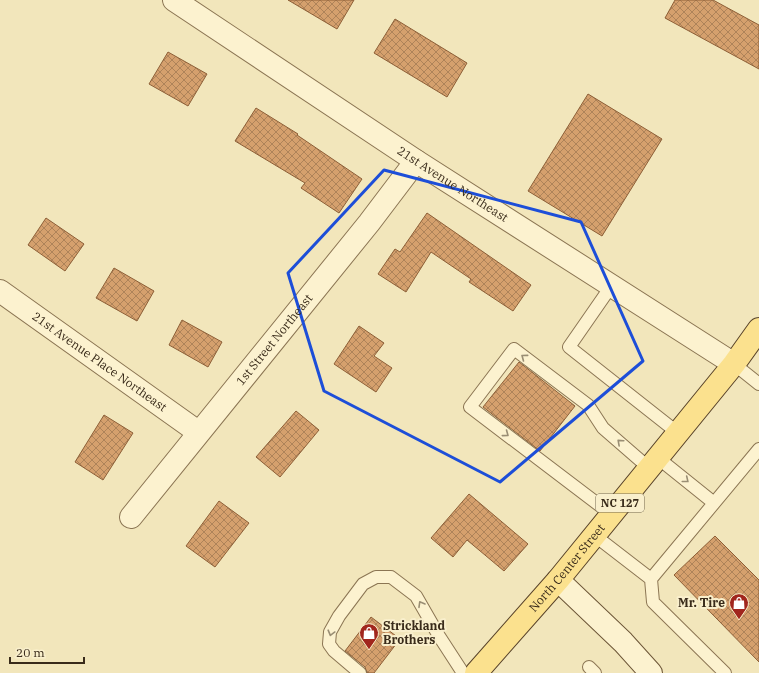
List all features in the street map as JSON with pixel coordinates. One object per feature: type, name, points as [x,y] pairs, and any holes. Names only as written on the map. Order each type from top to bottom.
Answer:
[{"type":"main road","name":"North Center Street","points":[[476,673],[558,580],[734,364],[759,329]]},
{"type":"street","name":"21st Avenue Northeast","points":[[174,0],[416,161],[734,364]]},
{"type":"street","name":"1st Street Northeast","points":[[131,517],[198,432],[369,223],[416,161]]},
{"type":"street","name":"21st Avenue Place Northeast","points":[[0,291],[198,432]]},
{"type":"street","points":[[558,580],[623,642],[651,673]]},
{"type":"lane","points":[[612,285],[569,347],[678,433]]},
{"type":"lane","points":[[611,514],[470,407],[514,349],[588,405],[603,428],[714,503]]},
{"type":"lane","points":[[734,364],[759,384]]},
{"type":"lane","points":[[726,673],[653,602],[651,579],[759,449]]},
{"type":"lane","points":[[594,535],[651,579]]},
{"type":"lane","points":[[360,673],[334,651],[330,644],[330,632],[339,616],[363,584],[376,577],[391,577],[416,596],[439,636],[463,673]]},
{"type":"highlighted area","points":[[384,170],[581,222],[643,361],[500,482],[324,391],[288,273]]},
{"type":"building","points":[[288,0],[354,0],[337,29]]},
{"type":"building","points":[[675,0],[713,0],[759,25],[759,69],[665,18]]},
{"type":"building","points":[[395,19],[467,63],[447,97],[374,53]]},
{"type":"building","points":[[168,52],[207,74],[188,106],[149,84]]},
{"type":"building","points":[[588,94],[662,139],[602,236],[528,191]]},
{"type":"building","points":[[256,108],[298,134],[297,135],[362,179],[339,213],[301,188],[305,183],[235,141]]},
{"type":"building","points":[[427,213],[531,285],[513,311],[469,282],[471,279],[431,252],[406,292],[378,274],[395,249],[400,252]]},
{"type":"building","points":[[46,218],[84,244],[65,271],[28,245]]},
{"type":"building","points":[[114,268],[154,291],[137,321],[96,298]]},
{"type":"building","points":[[182,320],[222,342],[208,367],[169,345]]},
{"type":"building","points":[[359,326],[384,343],[374,356],[392,368],[376,392],[334,364]]},
{"type":"building","points":[[519,362],[575,406],[540,451],[483,407]]},
{"type":"building","points":[[296,411],[319,430],[280,477],[256,457]]},
{"type":"building","points":[[104,415],[133,433],[103,480],[75,462]]},
{"type":"building","points":[[469,494],[528,544],[504,571],[467,540],[453,557],[431,538]]},
{"type":"building","points":[[219,501],[249,523],[215,567],[186,546]]},
{"type":"building","name":"Mr. Tire","points":[[715,536],[759,580],[759,662],[674,575]]},
{"type":"building","name":"Strickland Brothers","points":[[371,617],[400,639],[374,673],[367,673],[365,667],[345,651]]},
{"type":"place","name":"Mr. Tire","points":[[739,620]]},
{"type":"place","name":"Strickland Brothers","points":[[369,650]]}]
